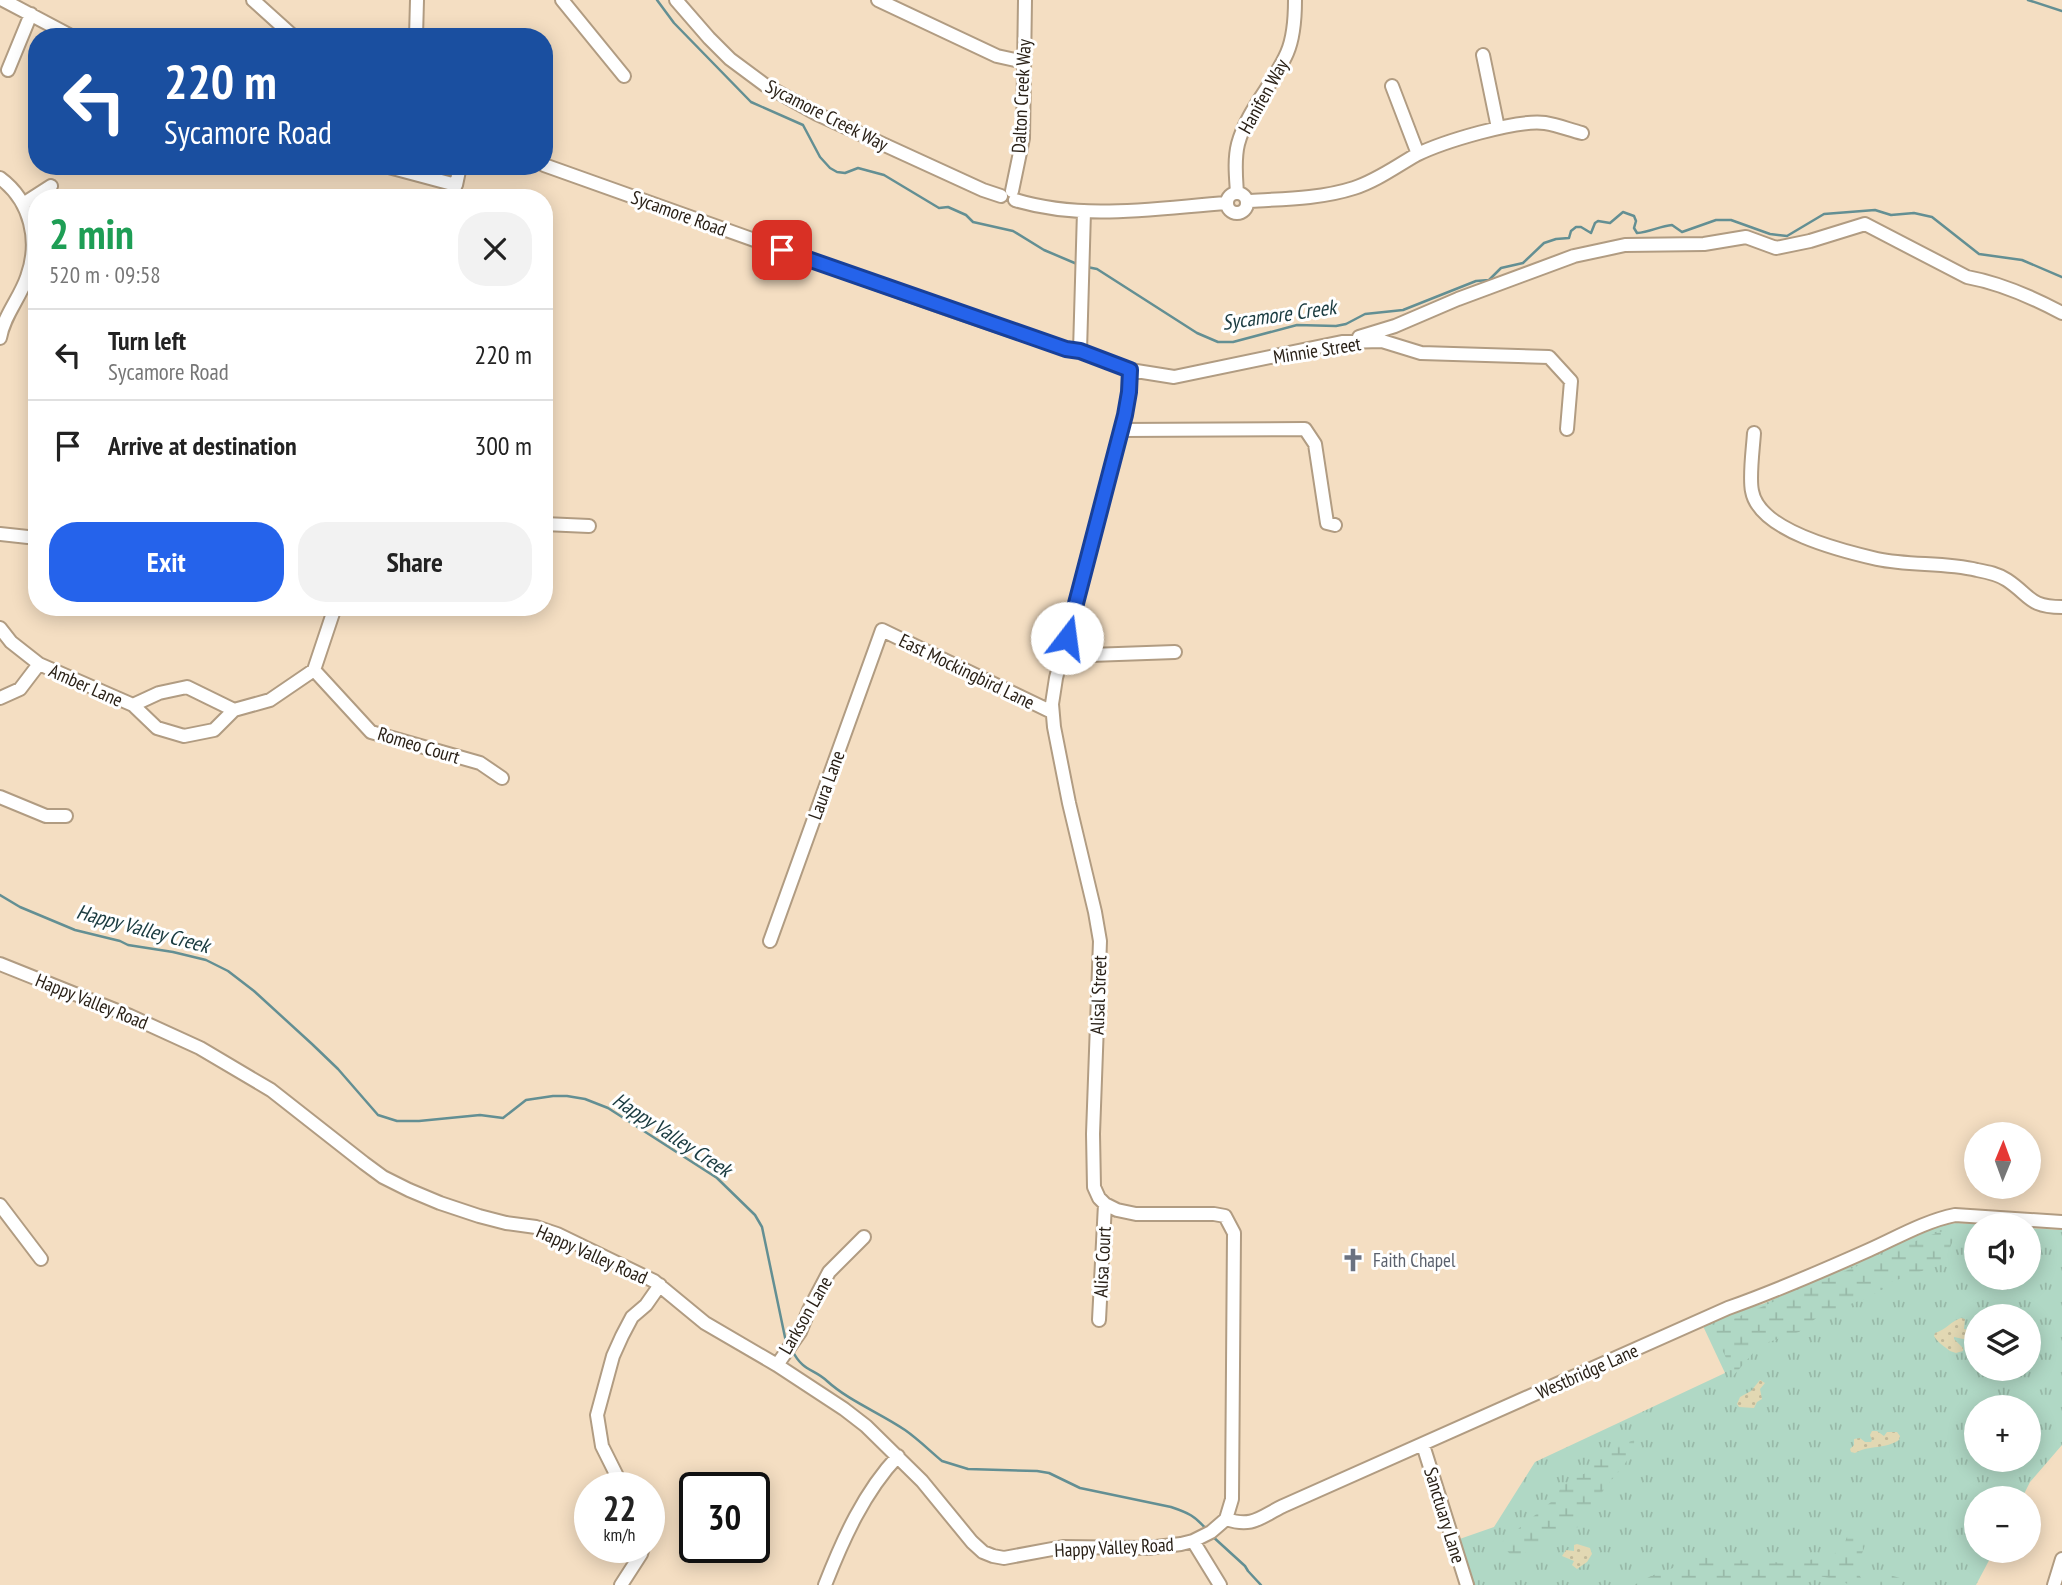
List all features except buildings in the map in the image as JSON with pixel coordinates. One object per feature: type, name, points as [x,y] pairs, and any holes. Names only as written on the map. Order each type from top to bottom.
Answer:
[{"type":"street","points":[[3,0],[57,28]]},
{"type":"street","points":[[253,0],[284,28]]},
{"type":"street","points":[[416,28],[417,0]]},
{"type":"street","points":[[562,0],[624,76]]},
{"type":"street","name":"Sycamore Creek Way","points":[[676,0],[730,59],[765,85],[817,114],[983,190],[1040,207],[1084,211],[1141,210],[1227,203],[1230,196],[1242,197]]},
{"type":"street","points":[[878,0],[997,56],[1024,62]]},
{"type":"street","name":"Dalton Creek Way","points":[[1009,196],[1023,138],[1026,0]]},
{"type":"street","name":"Hanifen Way","points":[[1242,197],[1236,157],[1238,143],[1251,114],[1288,52],[1295,0]]},
{"type":"street","points":[[8,70],[31,14]]},
{"type":"street","points":[[1483,55],[1498,128]]},
{"type":"street","points":[[1392,86],[1418,154]]},
{"type":"street","points":[[1242,197],[1310,197],[1351,189],[1369,182],[1418,154],[1517,124],[1546,123],[1582,133]]},
{"type":"street","name":"Sycamore Road","points":[[553,168],[948,309],[1066,349],[1080,351],[1130,370]]},
{"type":"street","points":[[419,175],[456,185],[458,175]]},
{"type":"street","points":[[0,178],[11,186],[23,204],[28,218]]},
{"type":"street","points":[[46,189],[51,186]]},
{"type":"street","points":[[23,204],[28,201]]},
{"type":"street","points":[[1080,351],[1084,211]]},
{"type":"street","points":[[1342,342],[1395,326],[1458,299],[1574,256],[1625,245],[1704,244],[1746,237],[1776,248],[1865,224],[1967,277],[2036,298],[2062,313]]},
{"type":"street","points":[[0,338],[6,318],[28,284]]},
{"type":"street","name":"Minnie Street","points":[[1130,370],[1174,377],[1342,342],[1382,341],[1421,353],[1549,357],[1571,382],[1567,429]]},
{"type":"street","name":"Alisal Street","points":[[1105,1204],[1094,1187],[1092,1169],[1100,941],[1096,912],[1069,803],[1052,704],[1121,430],[1129,392],[1130,370]]},
{"type":"street","points":[[1121,430],[1305,429],[1315,444],[1327,523],[1335,525]]},
{"type":"street","points":[[1754,433],[1751,490],[1757,506],[1769,519],[1786,529],[1878,559],[1997,574],[2039,606],[2062,607]]},
{"type":"street","points":[[553,524],[590,526]]},
{"type":"street","points":[[0,534],[28,537]]},
{"type":"street","points":[[314,670],[332,616]]},
{"type":"street","name":"Amber Lane","points":[[0,628],[11,642],[39,664],[133,705],[157,728],[184,736],[214,730],[234,710],[270,700],[314,670]]},
{"type":"street","name":"East Mockingbird Lane","points":[[882,630],[1052,712]]},
{"type":"street","name":"Laura Lane","points":[[770,941],[882,630]]},
{"type":"street","points":[[1062,656],[1175,652]]},
{"type":"street","points":[[0,698],[20,689],[39,664]]},
{"type":"street","name":"Romeo Court","points":[[314,670],[371,732],[480,763],[502,778]]},
{"type":"street","name":"Amber Lane","points":[[133,705],[159,693],[187,687],[234,710]]},
{"type":"street","points":[[0,797],[46,816],[66,816]]},
{"type":"street","name":"Happy Valley Road","points":[[0,964],[130,1016],[200,1048],[271,1090],[383,1177],[409,1190],[478,1216],[536,1227],[557,1234],[660,1285],[705,1323],[777,1365],[866,1426],[929,1489],[982,1552],[1004,1558],[1063,1547],[1148,1548],[1203,1536]]},
{"type":"street","points":[[1105,1204],[1136,1214],[1225,1216],[1234,1233],[1233,1481],[1230,1510],[1226,1519],[1203,1536],[1220,1585]]},
{"type":"street","name":"Alisa Court","points":[[1099,1320],[1105,1204]]},
{"type":"street","points":[[0,1205],[41,1259]]},
{"type":"street","name":"Westbridge Lane","points":[[1226,1519],[1240,1524],[1252,1523],[1283,1506],[1728,1308],[1788,1286],[1948,1216],[2062,1222]]},
{"type":"street","name":"Larkson Lane","points":[[777,1365],[797,1338],[808,1310],[829,1272],[864,1237]]},
{"type":"street","points":[[615,1472],[602,1446],[597,1415],[622,1336],[632,1317],[646,1305],[660,1285]]},
{"type":"street","name":"Sanctuary Lane","points":[[1423,1444],[1467,1585]]},
{"type":"street","points":[[825,1585],[838,1551],[862,1506],[898,1456]]},
{"type":"street","points":[[2054,1585],[2062,1559]]},
{"type":"street","points":[[621,1585],[636,1563]]},
{"type":"green space","points":[[1957,1223],[1964,1223],[1964,1290],[2041,1290],[2041,1229],[2062,1230],[2062,1445],[2041,1469],[2041,1395],[1964,1395],[1964,1472],[2039,1472],[2028,1486],[1964,1486],[1964,1563],[1988,1563],[1976,1585],[1462,1585],[1451,1542],[1494,1527],[1535,1462],[1725,1373],[1703,1326],[1740,1309],[1763,1304],[1937,1225]]},
{"type":"green space","points":[[1957,1230],[1946,1258],[1933,1267],[1891,1282],[1870,1297],[1820,1315],[1799,1332],[1760,1345],[1734,1375],[1712,1328],[1923,1238],[1939,1232]]},
{"type":"green space","points":[[1634,1440],[1632,1453],[1592,1510],[1575,1521],[1578,1527],[1553,1536],[1518,1558],[1513,1558],[1501,1543],[1551,1502],[1570,1480],[1586,1473],[1607,1452]]},
{"type":"green space","points":[[1859,1531],[1866,1543],[1856,1569],[1861,1578],[1875,1580],[1890,1575],[1903,1579],[1901,1585],[1850,1585],[1814,1575],[1779,1585],[1634,1585],[1703,1557],[1719,1561],[1782,1563],[1817,1559],[1833,1555],[1843,1547],[1847,1537]]},
{"type":"sand","points":[[1964,1319],[1964,1339],[1954,1337],[1963,1351],[1956,1353],[1943,1346],[1934,1336],[1954,1321]]},
{"type":"sand","points":[[1760,1380],[1765,1383],[1760,1389],[1762,1399],[1754,1408],[1739,1407],[1737,1404],[1740,1397],[1751,1391]]},
{"type":"sand","points":[[1872,1431],[1884,1436],[1887,1432],[1897,1432],[1899,1440],[1889,1445],[1851,1452],[1854,1439],[1871,1442]]},
{"type":"sand","points":[[1574,1545],[1590,1548],[1592,1554],[1587,1562],[1577,1569],[1572,1565],[1574,1561],[1562,1556],[1566,1550],[1574,1551]]},
{"type":"waterway","name":"Sycamore Creek","points":[[657,0],[674,23],[751,102],[803,125],[820,157],[830,168],[845,173],[858,168],[884,175],[939,208],[948,207],[966,215],[973,222],[1013,231],[1044,250],[1077,264]]},
{"type":"waterway","points":[[2028,0],[2062,11]]},
{"type":"waterway","name":"Sycamore Creek","points":[[1087,267],[1097,269],[1197,333],[1218,342],[1233,342],[1297,325],[1336,326],[1365,314],[1403,310],[1476,281],[1489,280],[1501,268],[1523,263],[1544,243],[1569,238],[1576,227],[1591,233],[1598,221],[1610,223],[1623,212],[1634,216],[1637,233],[1672,225],[1682,232],[1716,220],[1731,220],[1770,234],[1787,236],[1824,214],[1875,210],[1891,215],[1914,213],[1932,217],[1979,254],[2022,260],[2062,277]]},
{"type":"waterway","name":"Happy Valley Creek","points":[[0,895],[20,907],[75,930],[128,945],[206,960],[228,971],[312,1044],[378,1115],[397,1121],[480,1115],[503,1118],[526,1100],[553,1096],[585,1099],[608,1108],[717,1178],[755,1215],[762,1227],[786,1342]]},
{"type":"waterway","name":"Happy Valley Creek","points":[[792,1350],[804,1366],[845,1395],[905,1430],[942,1461],[968,1469],[1049,1473],[1080,1488],[1177,1509],[1195,1518],[1207,1530]]},
{"type":"waterway","name":"Happy Valley Creek","points":[[1211,1535],[1245,1566],[1261,1585]]},
{"type":"place","name":"Faith Chapel","points":[[1353,1260]]},
{"type":"route","points":[[782,250],[1130,370],[1125,415],[1067,638]]}]
